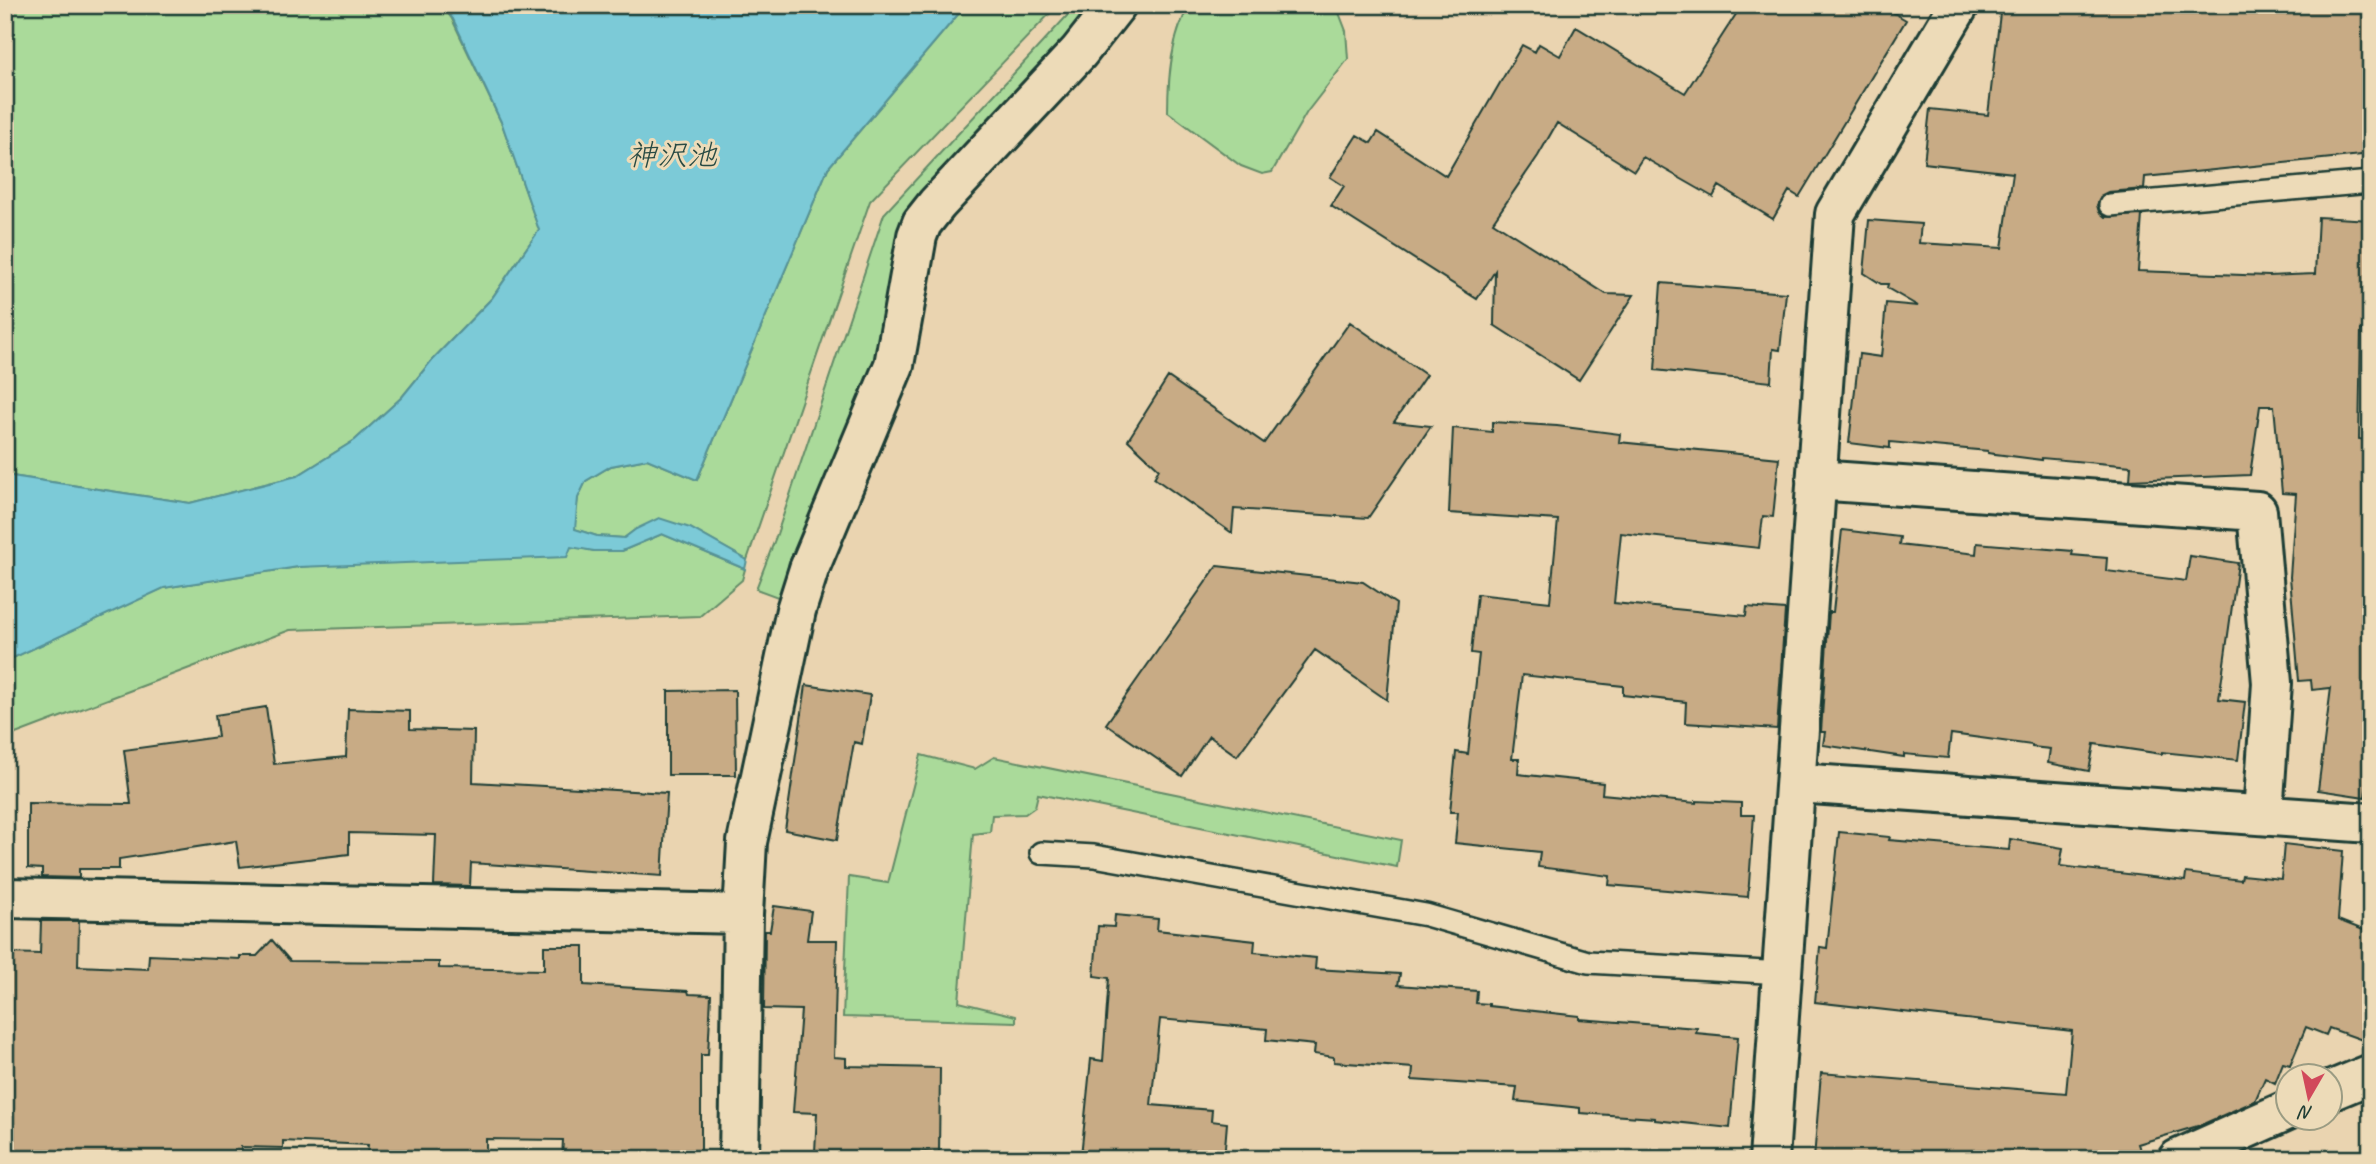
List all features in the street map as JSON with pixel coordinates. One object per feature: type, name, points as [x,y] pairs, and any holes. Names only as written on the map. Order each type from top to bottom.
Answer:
[{"type":"street","points":[[739,1159],[743,914],[747,842],[796,610],[809,569],[894,365],[919,230],[937,204],[1079,52],[1116,5]]},
{"type":"street","points":[[1769,1159],[1835,214],[1959,5]]},
{"type":"street","points":[[1816,480],[2257,511],[2272,683],[2263,814]]},
{"type":"street","points":[[1797,783],[2371,822]]},
{"type":"street","points":[[5,898],[743,914]]},
{"type":"street","points":[[2344,1085],[2371,1073]]},
{"type":"street","points":[[2178,1159],[2274,1116]]},
{"type":"lane","points":[[2109,205],[2371,183]]},
{"type":"lane","points":[[1041,853],[1094,856],[1426,915],[1588,962],[1783,973]]},
{"type":"green space","points":[[5,5],[442,5],[452,19],[502,124],[539,230],[492,298],[432,360],[402,397],[355,440],[297,476],[190,503],[5,475]]},
{"type":"green space","points":[[966,5],[1058,5],[870,201],[747,560],[690,528],[636,529],[624,538],[597,536],[574,529],[578,497],[586,481],[611,466],[647,459],[697,480],[828,168]]},
{"type":"green space","points":[[1077,5],[1095,5],[1034,74],[919,194],[901,230],[877,364],[803,548],[789,561],[783,599],[756,589],[777,534],[884,214]]},
{"type":"green space","points":[[1190,5],[1336,5],[1346,31],[1348,59],[1307,112],[1272,172],[1262,174],[1241,166],[1168,112],[1170,71],[1175,43]]},
{"type":"green space","points":[[662,534],[745,569],[742,580],[700,616],[290,630],[5,738],[5,654],[13,658],[163,588],[298,567],[571,546],[594,551],[622,551]]},
{"type":"green space","points":[[921,755],[975,769],[994,757],[1401,840],[1397,867],[1038,794],[1035,807],[1025,814],[992,815],[990,832],[973,834],[959,1002],[1016,1016],[1016,1022],[843,1017],[849,877],[888,883]]},
{"type":"water","name":"神沢池","points":[[442,5],[966,5],[828,168],[697,480],[647,459],[611,466],[586,481],[578,498],[575,529],[597,536],[624,538],[659,518],[690,528],[747,560],[745,569],[662,534],[622,551],[594,551],[571,547],[567,557],[298,567],[164,588],[13,658],[5,654],[5,475],[190,503],[297,476],[355,440],[402,397],[432,360],[492,298],[539,230],[502,124],[453,19]]},
{"type":"building","points":[[1742,5],[1880,5],[1906,20],[1799,197],[1789,191],[1773,219],[1719,186],[1713,197],[1643,157],[1634,171],[1557,123],[1493,222],[1606,294],[1634,295],[1579,380],[1494,325],[1495,271],[1477,299],[1331,206],[1344,186],[1330,177],[1357,135],[1371,143],[1378,132],[1446,176],[1522,45],[1535,52],[1539,44],[1560,56],[1576,27],[1685,93]]},
{"type":"building","points":[[2001,5],[2371,5],[2371,154],[2145,177],[2144,189],[2108,192],[2102,195],[2097,205],[2099,212],[2105,217],[2142,215],[2138,271],[2269,276],[2315,274],[2318,217],[2371,220],[2371,317],[2368,317],[2368,330],[2361,330],[2359,439],[2371,441],[2371,517],[2365,601],[2371,601],[2371,781],[2367,781],[2365,797],[2318,790],[2331,688],[2312,690],[2311,680],[2299,681],[2290,577],[2296,494],[2282,493],[2274,406],[2260,406],[2250,475],[2130,480],[2131,466],[2042,460],[1988,451],[1890,442],[1890,448],[1849,443],[1859,354],[1881,357],[1886,303],[1918,306],[1887,288],[1888,284],[1881,284],[1864,273],[1869,220],[1921,224],[1919,243],[2002,248],[2013,173],[1924,163],[1930,109],[1988,115]]},
{"type":"building","points":[[1661,283],[1786,293],[1780,350],[1773,349],[1771,382],[1655,370]]},
{"type":"building","points":[[1350,322],[1426,375],[1394,422],[1431,426],[1368,518],[1234,509],[1232,533],[1154,478],[1159,469],[1128,440],[1168,377],[1264,443]]},
{"type":"building","points":[[1492,422],[1557,426],[1620,434],[1619,442],[1779,458],[1773,517],[1763,516],[1759,548],[1621,533],[1614,603],[1746,616],[1747,607],[1785,610],[1777,729],[1685,723],[1686,702],[1623,695],[1623,686],[1522,675],[1512,759],[1519,759],[1518,774],[1603,783],[1602,794],[1696,803],[1741,803],[1741,815],[1754,815],[1748,897],[1609,885],[1610,876],[1538,867],[1540,852],[1455,843],[1458,812],[1450,812],[1456,752],[1468,754],[1479,654],[1471,653],[1477,594],[1550,602],[1558,520],[1449,513],[1453,428],[1492,432]]},
{"type":"building","points":[[1842,530],[1900,537],[1899,545],[1976,554],[1977,543],[2073,551],[2072,555],[2107,558],[2106,571],[2186,581],[2190,556],[2238,563],[2219,699],[2245,702],[2238,760],[2162,754],[2094,744],[2089,771],[2048,763],[2050,749],[1951,734],[1948,758],[1904,754],[1904,757],[1823,745],[1825,732],[1821,732],[1829,612],[1833,612]]},
{"type":"building","points":[[1217,566],[1363,582],[1396,604],[1387,700],[1315,650],[1237,756],[1209,736],[1182,776],[1106,724]]},
{"type":"building","points":[[806,685],[870,695],[862,744],[854,742],[837,840],[785,830]]},
{"type":"building","points":[[735,690],[736,775],[668,775],[668,691]]},
{"type":"building","points":[[266,707],[274,764],[346,757],[348,709],[410,711],[410,729],[474,731],[473,782],[667,793],[662,876],[471,863],[470,886],[434,885],[436,835],[349,833],[349,854],[240,867],[236,841],[119,859],[119,869],[79,869],[79,878],[42,877],[42,869],[28,868],[28,803],[131,804],[124,750],[218,737],[215,715]]},
{"type":"building","points":[[1839,832],[1890,837],[1889,840],[2009,850],[2010,839],[2063,848],[2060,866],[2185,881],[2186,873],[2241,880],[2242,875],[2281,879],[2284,844],[2343,851],[2338,920],[2371,933],[2371,1043],[2329,1028],[2326,1035],[2306,1027],[2291,1062],[2274,1062],[2274,1082],[2265,1078],[2255,1101],[2201,1125],[2138,1144],[2143,1159],[1814,1159],[1821,1073],[2066,1093],[2072,1031],[1815,1002],[1820,947],[1827,948]]},
{"type":"building","points":[[774,906],[811,911],[807,940],[837,940],[834,1057],[846,1058],[846,1066],[940,1068],[939,1153],[912,1151],[911,1156],[815,1152],[817,1113],[793,1112],[801,1010],[764,1009],[765,931],[770,931]]},
{"type":"building","points":[[1115,915],[1158,919],[1157,930],[1255,941],[1254,952],[1316,958],[1315,969],[1400,974],[1398,985],[1477,991],[1476,1003],[1489,1006],[1579,1016],[1579,1019],[1697,1028],[1696,1033],[1738,1037],[1730,1128],[1655,1118],[1580,1113],[1580,1108],[1515,1101],[1517,1087],[1412,1080],[1413,1068],[1334,1062],[1334,1057],[1314,1054],[1315,1045],[1266,1040],[1267,1029],[1160,1019],[1151,1105],[1212,1110],[1211,1121],[1227,1123],[1224,1159],[1089,1159],[1081,1156],[1091,1059],[1103,1061],[1109,978],[1094,976],[1098,926],[1114,927]]},
{"type":"building","points":[[41,921],[79,921],[78,966],[148,969],[149,955],[240,959],[240,956],[257,956],[272,940],[290,961],[439,962],[439,968],[544,970],[544,946],[584,946],[584,985],[688,991],[689,994],[711,995],[708,1055],[701,1055],[701,1155],[696,1155],[696,1159],[562,1159],[563,1140],[486,1139],[486,1156],[367,1154],[368,1145],[283,1141],[283,1148],[241,1147],[241,1159],[40,1159],[40,1156],[5,1155],[5,953],[40,954]]}]
